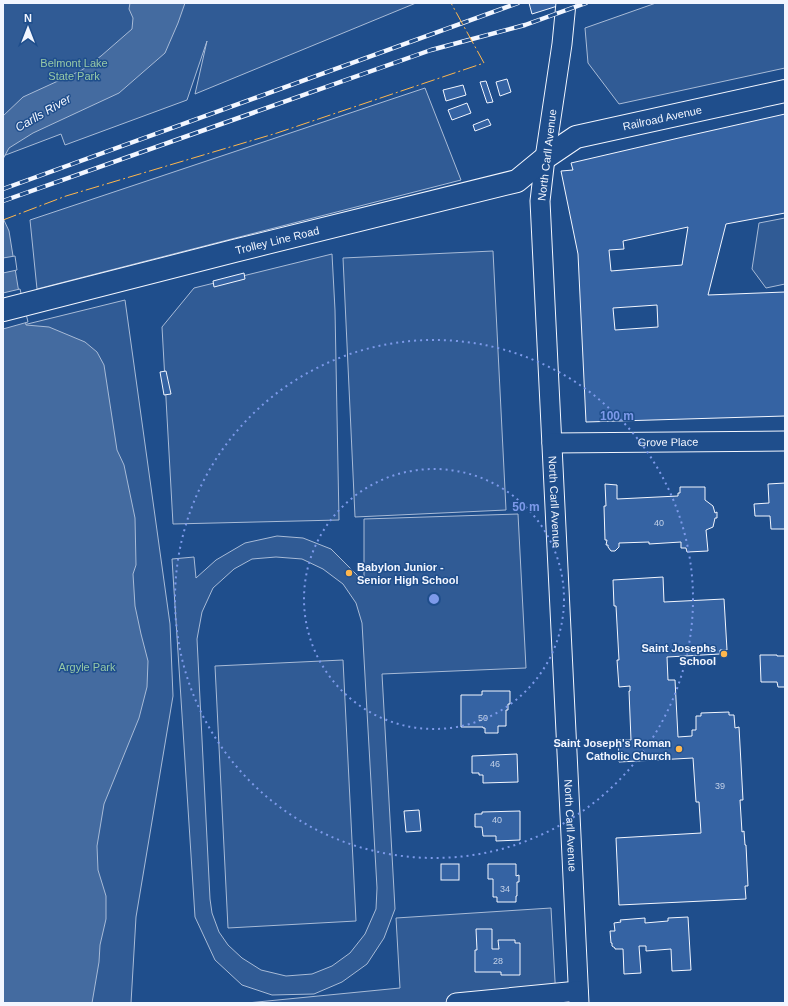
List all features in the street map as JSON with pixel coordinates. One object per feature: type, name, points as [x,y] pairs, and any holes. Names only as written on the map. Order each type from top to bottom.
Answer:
[{"type":"main road","name":"Railroad Avenue","points":[[545,158],[576,137],[785,91]]},
{"type":"main road","name":"Trolley Line Road","points":[[3,310],[517,181],[545,158]]},
{"type":"street","name":"North Carll Avenue","points":[[566,3],[562,44],[540,200],[578,997]]},
{"type":"street","name":"Grove Place","points":[[552,443],[785,441]]},
{"type":"street","points":[[456,1003],[578,997]]},
{"type":"shaded area","name":"Belmont Lake State Park","points":[[3,3],[416,3],[195,94],[207,41],[187,100],[65,145],[61,134],[3,156]]},
{"type":"shaded area","points":[[656,3],[785,3],[785,68],[619,104],[588,63],[585,28]]},
{"type":"shaded area","points":[[425,88],[461,180],[37,289],[30,220]]},
{"type":"shaded area","points":[[785,218],[785,284],[766,288],[752,269],[759,223]]},
{"type":"shaded area","points":[[493,251],[506,510],[355,517],[343,258]]},
{"type":"shaded area","points":[[332,254],[335,310],[339,520],[173,524],[162,327],[194,288]]},
{"type":"shaded area","name":"Argyle Park","points":[[125,300],[170,624],[173,696],[136,917],[131,1003],[3,1003],[3,330]]},
{"type":"shaded area","points":[[518,514],[526,668],[382,674],[395,909],[384,938],[367,964],[342,982],[314,994],[272,995],[242,985],[215,960],[195,917],[172,559],[194,557],[196,578],[216,560],[245,543],[277,536],[303,538],[331,549],[364,582],[364,519]],"holes":[[[276,557],[302,559],[323,569],[343,584],[356,603],[362,623],[377,888],[376,909],[365,934],[350,953],[332,966],[312,974],[286,976],[261,970],[242,958],[228,945],[219,932],[212,913],[210,899],[197,639],[202,612],[213,588],[234,569],[252,559]]]},
{"type":"shaded area","points":[[343,660],[356,921],[228,928],[215,666]]},
{"type":"shaded area","points":[[551,908],[556,999],[565,998],[565,1003],[247,1003],[400,988],[396,918]]},
{"type":"water","name":"Carlls River","points":[[130,3],[185,3],[165,53],[119,93],[33,133],[9,148],[3,159],[3,116],[23,97],[82,70],[101,56],[132,29],[133,18],[129,9]]},
{"type":"water","name":"Argyle Park","points":[[3,218],[9,231],[26,325],[49,327],[85,342],[97,352],[104,365],[117,450],[124,465],[135,518],[136,565],[133,574],[135,606],[148,661],[147,687],[139,718],[104,804],[97,846],[98,870],[106,896],[106,919],[100,945],[99,962],[92,1003],[3,1003]]},
{"type":"pier","points":[[15,256],[17,270],[3,273],[3,258]]},
{"type":"pier","points":[[20,289],[28,322],[3,329],[3,293]]},
{"type":"building","points":[[529,3],[567,3],[532,14]]},
{"type":"building","points":[[507,79],[511,92],[500,96],[496,82]]},
{"type":"building","points":[[486,81],[493,102],[487,103],[480,82]]},
{"type":"building","points":[[463,85],[466,95],[446,101],[443,90]]},
{"type":"building","points":[[467,103],[471,113],[452,120],[448,110]]},
{"type":"building","points":[[785,114],[785,213],[726,224],[708,295],[785,292],[785,416],[586,422],[578,254],[561,171],[573,170],[571,163]],"holes":[[[688,227],[682,265],[611,271],[609,250],[624,249],[623,241]],[[657,305],[658,327],[615,330],[613,308]]]},
{"type":"building","points":[[488,119],[491,125],[475,131],[473,125]]},
{"type":"building","points":[[244,273],[245,279],[214,287],[213,281]]},
{"type":"building","points":[[166,371],[171,394],[164,395],[160,372]]},
{"type":"building","points":[[785,483],[785,529],[771,529],[770,516],[755,516],[754,504],[769,503],[768,484]]},
{"type":"building","points":[[605,484],[617,485],[617,499],[678,496],[678,493],[680,493],[680,487],[705,487],[705,500],[713,506],[715,513],[717,512],[717,518],[715,518],[713,527],[706,530],[708,551],[687,552],[686,548],[681,548],[681,542],[649,544],[649,542],[619,543],[619,547],[615,551],[611,551],[608,545],[606,545],[607,540],[605,540]]},
{"type":"building","name":"Saint Joseph's Roman Catholic Church","points":[[663,577],[664,602],[724,599],[727,650],[720,650],[720,654],[667,657],[668,680],[675,680],[678,737],[692,736],[692,730],[696,730],[696,716],[701,716],[701,713],[729,712],[729,715],[734,715],[735,728],[739,727],[743,800],[740,800],[742,832],[744,831],[746,845],[748,886],[745,886],[746,899],[619,905],[616,838],[701,833],[699,802],[696,802],[693,758],[619,762],[618,740],[631,740],[630,686],[619,687],[616,606],[614,606],[613,580]]},
{"type":"building","points":[[760,655],[785,656],[785,687],[778,687],[777,682],[761,682]]},
{"type":"building","points":[[482,691],[510,691],[510,704],[508,704],[508,710],[506,710],[506,726],[498,726],[498,733],[485,733],[485,728],[483,727],[461,727],[461,695],[482,695]]},
{"type":"building","points":[[517,754],[518,782],[483,783],[483,775],[479,775],[479,773],[472,773],[472,756]]},
{"type":"building","points":[[419,810],[421,831],[406,832],[404,811]]},
{"type":"building","points":[[520,811],[520,840],[496,841],[496,836],[483,836],[482,827],[475,827],[475,814],[482,814],[482,812]]},
{"type":"building","points":[[441,864],[459,864],[459,880],[441,880]]},
{"type":"building","points":[[488,864],[516,864],[516,876],[519,875],[519,882],[517,882],[516,902],[497,902],[497,897],[493,897],[493,879],[488,879]]},
{"type":"building","points":[[688,917],[691,970],[672,971],[671,949],[646,951],[646,946],[639,946],[641,973],[624,974],[623,949],[615,949],[611,943],[610,931],[615,931],[614,923],[621,922],[620,920],[645,918],[645,923],[668,921],[668,918]]},
{"type":"building","points":[[476,929],[492,929],[492,949],[499,949],[498,940],[515,940],[515,943],[520,943],[520,975],[501,975],[501,972],[475,972],[475,950],[477,950]]},
{"type":"railway","points":[[3,189],[518,3]]},
{"type":"railway","points":[[3,201],[431,50],[525,25],[586,3]]},
{"type":"power","points":[[3,220],[66,196],[277,133],[484,63],[451,3]]},
{"type":"place","name":"Babylon Junior - Senior High School","points":[[349,573]]},
{"type":"place","name":"Saint Josephs School","points":[[724,654]]},
{"type":"place","name":"Saint Joseph's Roman Catholic Church","points":[[679,749]]}]
